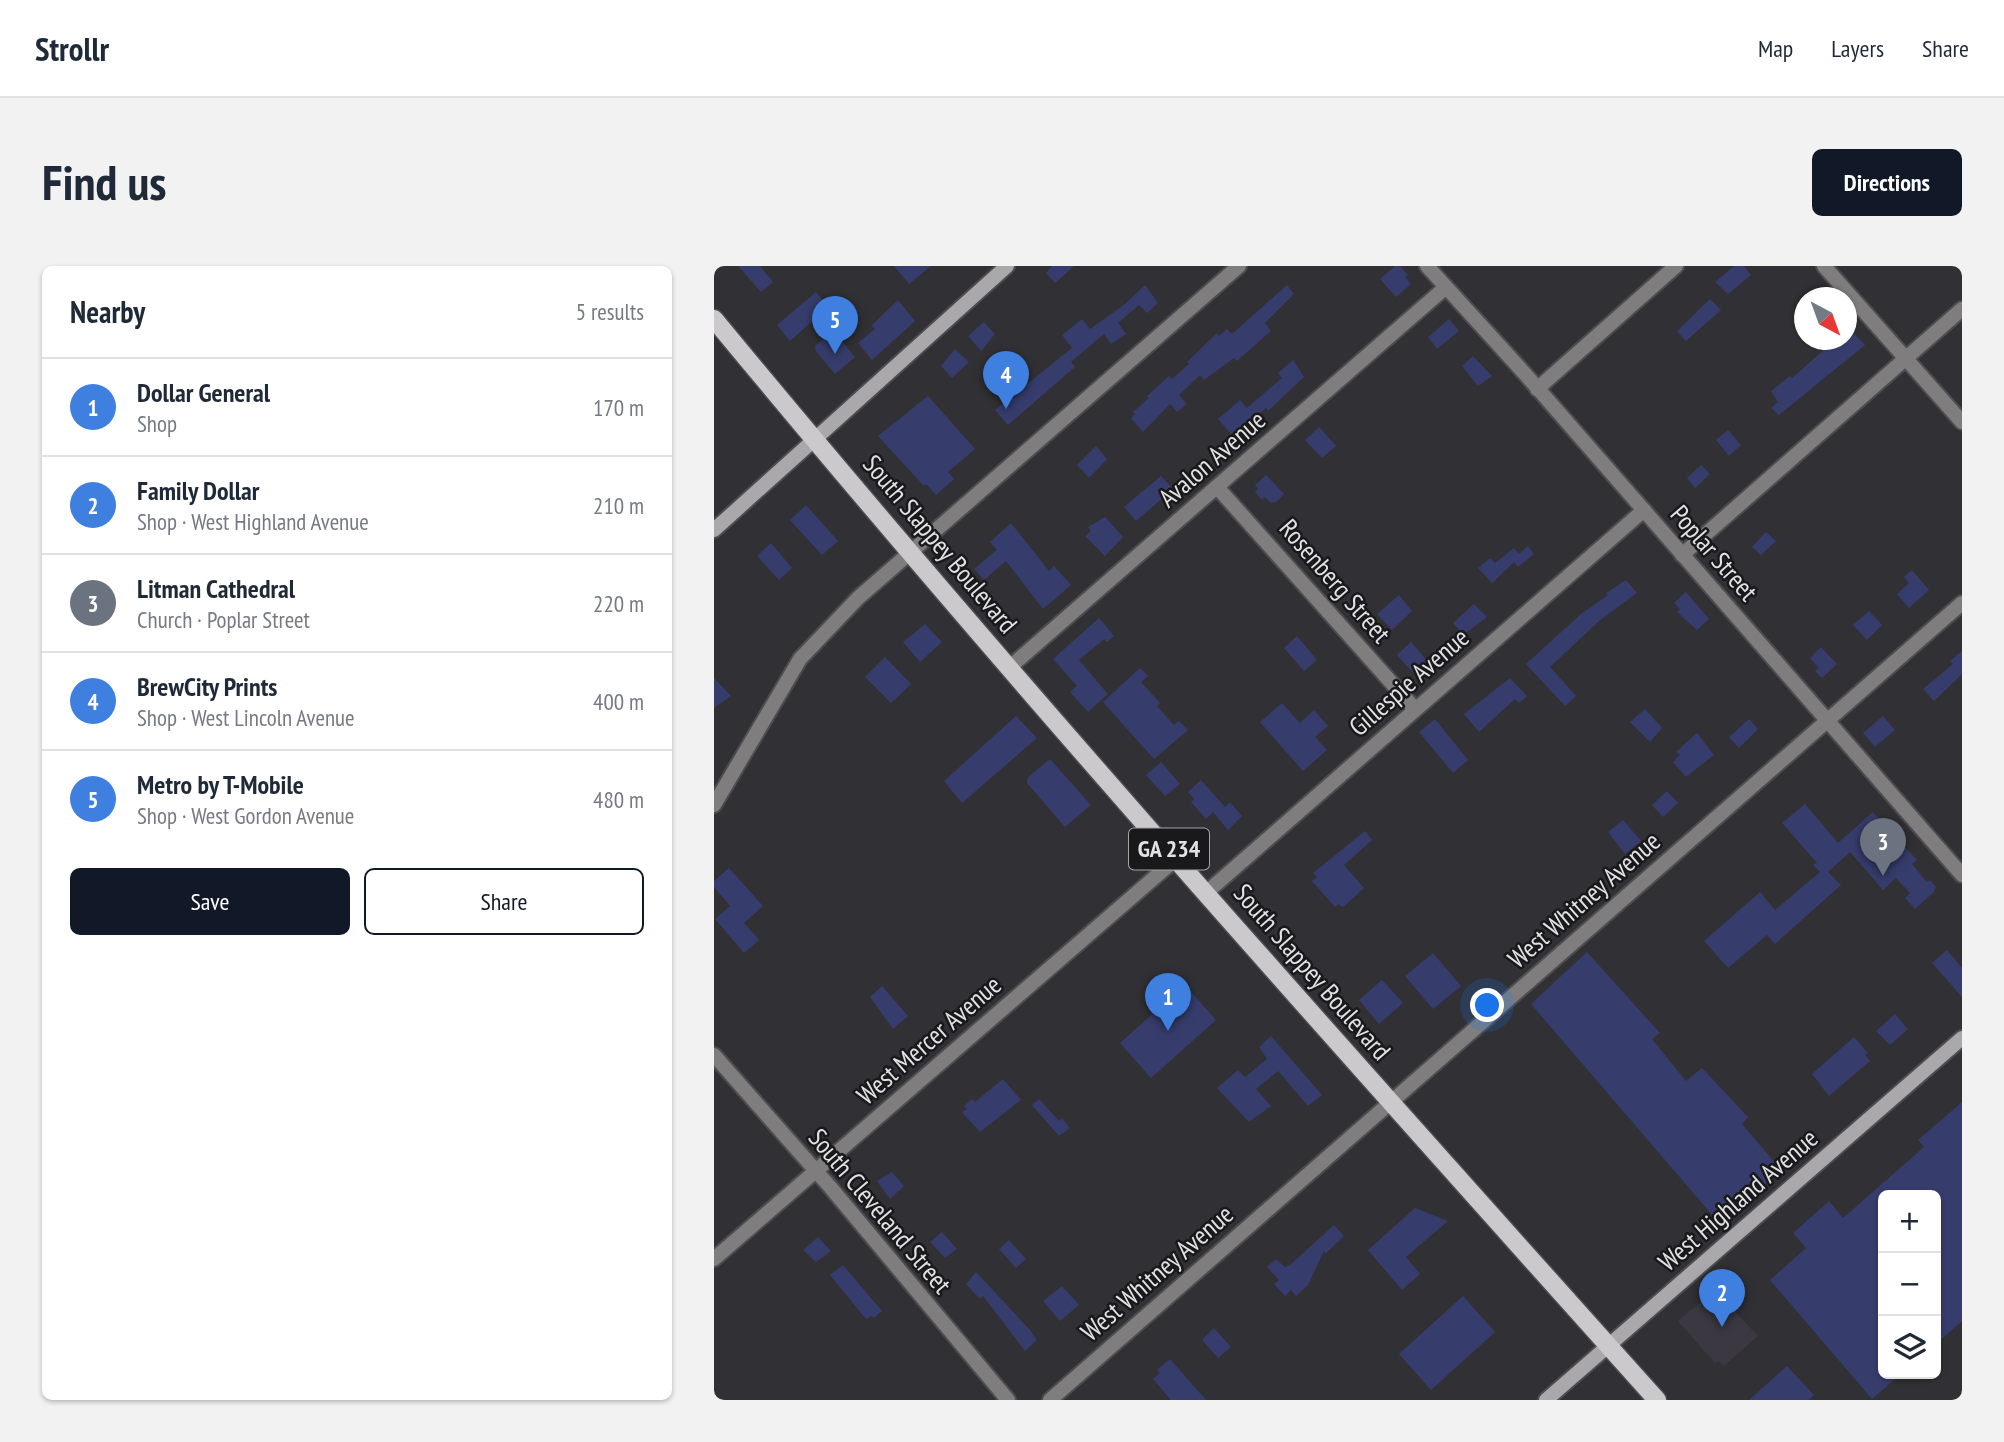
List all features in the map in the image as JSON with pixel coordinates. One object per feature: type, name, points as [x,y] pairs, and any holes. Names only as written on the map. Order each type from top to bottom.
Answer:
[{"type":"main road","name":"South Slappey Boulevard","points":[[714,319],[1010,667],[1390,1101],[1657,1400]]},
{"type":"street","points":[[714,530],[1007,266]]},
{"type":"street","points":[[714,805],[800,659],[858,598],[1239,266]]},
{"type":"street","name":"Poplar Street","points":[[1427,266],[1538,388],[1962,875]]},
{"type":"street","points":[[1538,388],[1676,266]]},
{"type":"street","points":[[1824,266],[1962,422]]},
{"type":"street","name":"Avalon Avenue","points":[[1010,667],[1446,287]]},
{"type":"street","points":[[1682,555],[1962,309]]},
{"type":"street","name":"Rosenberg Street","points":[[1217,487],[1415,709]]},
{"type":"street","name":"Gillespie Avenue","points":[[1207,892],[1644,510]]},
{"type":"street","name":"West Whitney Avenue","points":[[1049,1400],[1390,1101],[1403,1094],[1962,603]]},
{"type":"street","name":"West Mercer Avenue","points":[[714,1259],[1177,858]]},
{"type":"street","name":"West Highland Avenue","points":[[1546,1400],[1962,1038]]},
{"type":"street","name":"South Cleveland Street","points":[[714,1055],[1008,1400]]},
{"type":"shaded area","points":[[1715,1290],[1758,1336],[1724,1366],[1719,1361],[1715,1363],[1678,1321]]},
{"type":"building","points":[[738,266],[760,266],[773,282],[761,292]]},
{"type":"building","points":[[894,266],[931,266],[909,284]]},
{"type":"building","points":[[1052,266],[1074,266],[1055,283],[1046,273]]},
{"type":"building","points":[[1395,266],[1400,266],[1408,275],[1405,277],[1411,284],[1396,297],[1380,279]]},
{"type":"building","points":[[1734,266],[1744,266],[1751,275],[1728,294],[1715,282]]},
{"type":"building","points":[[1145,285],[1158,303],[1147,313],[1139,305],[1118,323],[1126,334],[1111,344],[1104,334],[1071,362],[1075,367],[1008,425],[995,410],[1072,348],[1062,335],[1082,319],[1090,329],[1125,304]]},
{"type":"building","points":[[1287,285],[1294,294],[1265,323],[1271,331],[1237,361],[1234,358],[1204,380],[1200,375],[1179,395],[1187,404],[1177,412],[1170,404],[1143,432],[1131,418],[1135,414],[1133,412],[1149,398],[1147,396],[1169,376],[1172,379],[1189,364],[1187,362],[1217,333],[1219,336],[1227,329],[1232,334]]},
{"type":"building","points":[[816,292],[828,307],[790,341],[777,325]]},
{"type":"building","points":[[1710,299],[1721,310],[1686,341],[1677,331]]},
{"type":"building","points":[[898,300],[915,321],[872,360],[858,343],[875,329],[871,326]]},
{"type":"building","points":[[1449,319],[1459,331],[1437,349],[1428,337]]},
{"type":"building","points":[[984,322],[995,334],[981,351],[968,336]]},
{"type":"building","points":[[833,331],[855,357],[835,374],[815,346]]},
{"type":"building","points":[[1857,337],[1865,345],[1779,415],[1771,408],[1778,402],[1771,391],[1790,376],[1792,378],[1824,350],[1857,350]]},
{"type":"building","points":[[955,349],[969,362],[952,378],[941,366]]},
{"type":"building","points":[[1473,356],[1492,376],[1478,386],[1462,366]]},
{"type":"building","points":[[1293,360],[1304,377],[1268,411],[1266,408],[1233,436],[1218,419],[1240,400],[1247,408],[1282,378],[1278,373]]},
{"type":"building","points":[[928,396],[975,449],[948,472],[954,479],[936,495],[926,484],[924,486],[878,436]]},
{"type":"building","points":[[1319,427],[1336,446],[1322,458],[1305,440]]},
{"type":"building","points":[[1728,430],[1741,445],[1729,456],[1716,440]]},
{"type":"building","points":[[1096,446],[1107,459],[1089,478],[1077,465]]},
{"type":"building","points":[[1701,465],[1710,474],[1695,488],[1687,478]]},
{"type":"building","points":[[1266,475],[1284,494],[1276,502],[1271,503],[1265,497],[1262,500],[1255,492],[1258,489],[1255,485]]},
{"type":"building","points":[[1161,476],[1173,489],[1136,521],[1124,507]]},
{"type":"building","points":[[806,505],[838,541],[822,555],[790,520]]},
{"type":"building","points":[[1105,517],[1123,537],[1105,556],[1085,536],[1091,531],[1088,527]]},
{"type":"building","points":[[1011,523],[1049,571],[1054,566],[1071,585],[1043,609],[1006,561],[984,580],[974,569],[997,550],[990,542]]},
{"type":"building","points":[[1766,532],[1776,541],[1761,555],[1752,547]]},
{"type":"building","points":[[771,543],[792,568],[779,580],[757,556]]},
{"type":"building","points":[[1528,546],[1534,554],[1518,567],[1514,562],[1492,583],[1478,568],[1490,558],[1495,563],[1514,548],[1519,554]]},
{"type":"building","points":[[1912,570],[1929,590],[1909,608],[1897,594],[1909,583],[1904,577]]},
{"type":"building","points":[[1626,580],[1637,593],[1599,621],[1550,667],[1576,696],[1565,706],[1526,664],[1581,614],[1608,595],[1606,593]]},
{"type":"building","points":[[1686,592],[1709,619],[1697,630],[1677,612],[1680,609],[1674,603]]},
{"type":"building","points":[[1399,595],[1412,611],[1392,630],[1377,614]]},
{"type":"building","points":[[1474,604],[1487,617],[1466,633],[1463,629],[1461,632],[1453,623]]},
{"type":"building","points":[[1869,611],[1882,625],[1867,640],[1853,625]]},
{"type":"building","points":[[1099,618],[1114,636],[1107,642],[1104,639],[1079,660],[1108,694],[1088,712],[1070,692],[1077,686],[1053,659]]},
{"type":"building","points":[[925,624],[942,642],[920,662],[903,642]]},
{"type":"building","points":[[1297,636],[1317,660],[1304,671],[1284,648]]},
{"type":"building","points":[[1411,642],[1430,664],[1416,676],[1397,655]]},
{"type":"building","points":[[1821,647],[1837,664],[1822,678],[1815,671],[1819,668],[1810,658]]},
{"type":"building","points":[[1962,651],[1962,674],[1934,701],[1923,689],[1953,664],[1950,661]]},
{"type":"building","points":[[885,657],[911,684],[891,703],[865,677]]},
{"type":"building","points":[[1140,668],[1148,676],[1141,682],[1160,703],[1157,706],[1174,725],[1179,721],[1188,730],[1154,759],[1103,702]]},
{"type":"building","points":[[714,678],[731,696],[714,708]]},
{"type":"building","points":[[1510,678],[1527,696],[1519,703],[1515,699],[1479,732],[1464,714]]},
{"type":"building","points":[[1282,703],[1300,723],[1314,710],[1328,726],[1315,737],[1327,750],[1303,771],[1260,722]]},
{"type":"building","points":[[1645,709],[1662,728],[1650,742],[1630,722]]},
{"type":"building","points":[[1016,716],[1037,738],[962,803],[944,781]]},
{"type":"building","points":[[1883,716],[1895,730],[1875,747],[1863,733]]},
{"type":"building","points":[[1435,719],[1468,760],[1453,773],[1419,732]]},
{"type":"building","points":[[1749,719],[1758,729],[1739,748],[1729,737]]},
{"type":"building","points":[[1697,733],[1714,755],[1686,777],[1673,762],[1680,755],[1676,752]]},
{"type":"building","points":[[1050,759],[1091,805],[1065,827],[1027,783],[1028,777]]},
{"type":"building","points":[[1161,762],[1180,784],[1165,796],[1146,775]]},
{"type":"building","points":[[1201,780],[1225,807],[1230,802],[1242,816],[1228,830],[1213,812],[1206,819],[1191,802],[1194,799],[1188,792]]},
{"type":"building","points":[[1667,791],[1678,803],[1663,817],[1652,805]]},
{"type":"building","points":[[1805,804],[1838,843],[1873,812],[1917,860],[1912,864],[1927,882],[1930,880],[1936,887],[1934,892],[1915,909],[1905,898],[1910,893],[1896,878],[1883,890],[1850,852],[1828,872],[1841,885],[1775,944],[1767,935],[1728,968],[1704,941],[1760,892],[1775,910],[1820,872],[1813,865],[1817,863],[1782,823]]},
{"type":"building","points":[[1623,820],[1641,841],[1625,854],[1608,832]]},
{"type":"building","points":[[1365,831],[1372,840],[1344,865],[1364,888],[1343,907],[1338,904],[1335,907],[1312,881],[1317,877],[1313,873]]},
{"type":"building","points":[[729,868],[763,906],[744,923],[759,940],[744,953],[715,919],[730,906],[714,887],[714,881]]},
{"type":"building","points":[[1947,950],[1962,968],[1962,997],[1932,963]]},
{"type":"building","points":[[1587,952],[1660,1033],[1652,1039],[1686,1081],[1702,1068],[1748,1117],[1742,1124],[1781,1170],[1720,1224],[1531,1004]]},
{"type":"building","points":[[1433,953],[1461,986],[1433,1009],[1405,976]]},
{"type":"building","points":[[1382,980],[1403,1003],[1379,1024],[1359,1000]]},
{"type":"building","points":[[1185,985],[1216,1020],[1151,1078],[1120,1043]]},
{"type":"building","points":[[882,986],[908,1016],[893,1029],[870,997]]},
{"type":"building","points":[[1895,1014],[1908,1029],[1890,1045],[1876,1031]]},
{"type":"building","points":[[1271,1036],[1322,1095],[1308,1106],[1278,1071],[1256,1089],[1271,1106],[1249,1122],[1217,1088],[1238,1070],[1245,1077],[1267,1059],[1259,1047]]},
{"type":"building","points":[[1854,1037],[1868,1053],[1865,1055],[1870,1061],[1829,1096],[1812,1074]]},
{"type":"building","points":[[1003,1079],[1021,1100],[980,1132],[962,1112],[967,1109],[964,1106],[972,1099],[975,1102]]},
{"type":"building","points":[[1039,1099],[1059,1121],[1062,1118],[1070,1128],[1059,1136],[1032,1105]]},
{"type":"building","points":[[1962,1102],[1962,1321],[1941,1340],[1941,1190],[1878,1190],[1878,1379],[1895,1379],[1872,1399],[1770,1280],[1806,1248],[1793,1233],[1829,1201],[1843,1218],[1924,1147],[1918,1140]]},
{"type":"building","points":[[892,1172],[904,1186],[890,1199],[877,1181]]},
{"type":"building","points":[[1415,1208],[1448,1221],[1406,1257],[1420,1274],[1402,1290],[1368,1250]]},
{"type":"building","points":[[1334,1225],[1344,1236],[1326,1253],[1324,1251],[1308,1285],[1296,1296],[1291,1290],[1285,1296],[1274,1284],[1279,1280],[1267,1267],[1276,1259],[1285,1267],[1290,1265]]},
{"type":"building","points":[[942,1232],[957,1249],[945,1258],[930,1242]]},
{"type":"building","points":[[818,1237],[831,1251],[816,1262],[803,1250]]},
{"type":"building","points":[[1009,1240],[1026,1259],[1016,1268],[999,1249]]},
{"type":"building","points":[[843,1265],[882,1311],[874,1318],[871,1316],[866,1319],[830,1275]]},
{"type":"building","points":[[976,1272],[1037,1340],[1025,1351],[983,1296],[980,1299],[966,1284]]},
{"type":"building","points":[[1062,1286],[1079,1305],[1060,1321],[1043,1301]]},
{"type":"building","points":[[1463,1296],[1495,1332],[1431,1390],[1399,1354]]},
{"type":"building","points":[[1214,1328],[1231,1347],[1218,1358],[1202,1340]]},
{"type":"building","points":[[1170,1359],[1206,1400],[1171,1400],[1153,1379],[1160,1373],[1157,1370]]},
{"type":"building","points":[[1787,1366],[1814,1395],[1809,1400],[1749,1400]]},
{"type":"place","name":"Metro by T-Mobile","points":[[835,354]]},
{"type":"place","name":"BrewCity Prints","points":[[1006,409]]},
{"type":"place","name":"Litman Cathedral","points":[[1883,876]]},
{"type":"place","name":"Dollar General","points":[[1168,1031]]},
{"type":"place","name":"Family Dollar","points":[[1722,1327]]}]
